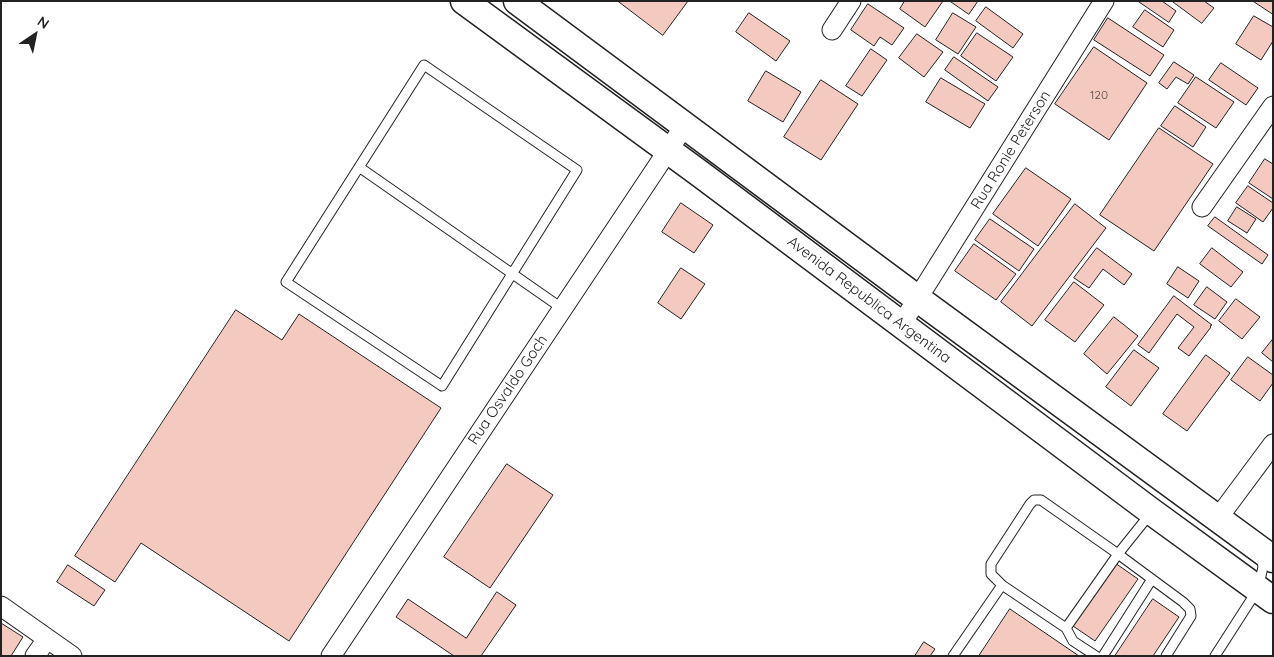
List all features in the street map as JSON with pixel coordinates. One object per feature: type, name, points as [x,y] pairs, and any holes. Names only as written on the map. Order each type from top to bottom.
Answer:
[{"type":"main road","name":"Avenida Republica Argentina","points":[[464,1],[699,172],[1152,512],[1266,594]]},
{"type":"main road","name":"Avenida Republica Argentina","points":[[517,1],[918,299],[1266,554]]},
{"type":"main road","points":[[1152,512],[1159,508],[1172,509],[1189,514],[1208,525],[1218,518]]},
{"type":"street","points":[[832,30],[851,1]]},
{"type":"street","name":"Rua Ronie Peterson","points":[[901,325],[1104,1]]},
{"type":"street","points":[[1202,207],[1273,106]]},
{"type":"street","name":"Rua Osvaldo Goch","points":[[331,656],[685,125]]},
{"type":"street","points":[[1218,518],[1273,444]]},
{"type":"street","points":[[1,606],[72,656]]},
{"type":"street","points":[[36,656],[47,639]]},
{"type":"lane","points":[[424,65],[577,170],[442,386],[286,282],[359,167],[424,65]]},
{"type":"lane","points":[[359,167],[563,308]]},
{"type":"lane","points":[[1096,656],[1073,641],[1066,628],[1002,585],[991,574],[991,564],[1034,500],[1041,500],[1118,554],[1190,609],[1191,616],[1166,656]]},
{"type":"lane","points":[[1066,628],[1118,554],[1152,512]]},
{"type":"lane","points":[[1215,656],[1266,594],[1263,567],[1266,554]]},
{"type":"lane","points":[[1103,656],[1152,579]]},
{"type":"lane","points":[[953,656],[1002,585]]},
{"type":"building","points":[[618,1],[688,1],[663,35]]},
{"type":"building","points":[[905,1],[943,1],[925,27],[900,9]]},
{"type":"building","points":[[950,1],[978,1],[969,14]]},
{"type":"building","points":[[1138,1],[1162,1],[1176,11],[1169,22]]},
{"type":"building","points":[[1172,1],[1204,1],[1214,8],[1202,23]]},
{"type":"building","points":[[1253,1],[1273,1],[1273,14]]},
{"type":"building","points":[[868,4],[904,28],[892,45],[880,37],[874,46],[851,30]]},
{"type":"building","points":[[986,7],[1023,34],[1013,48],[976,21]]},
{"type":"building","points":[[1145,10],[1174,30],[1163,47],[1133,27]]},
{"type":"building","points":[[749,13],[790,41],[776,61],[736,32]]},
{"type":"building","points":[[953,13],[976,27],[958,54],[936,40]]},
{"type":"building","points":[[1254,16],[1273,27],[1273,41],[1261,60],[1236,44]]},
{"type":"building","points":[[1108,18],[1164,55],[1150,76],[1094,40]]},
{"type":"building","points":[[977,33],[1013,57],[996,81],[961,56]]},
{"type":"building","points":[[917,34],[943,52],[924,77],[899,58]]},
{"type":"building","points":[[1094,47],[1147,83],[1109,140],[1055,104]]},
{"type":"building","points":[[871,49],[887,60],[862,96],[846,86]]},
{"type":"building","points":[[954,57],[998,87],[988,101],[945,70]]},
{"type":"building","points":[[1174,62],[1194,75],[1188,84],[1176,77],[1167,89],[1159,83]]},
{"type":"building","points":[[1221,63],[1258,88],[1246,105],[1209,80]]},
{"type":"building","points":[[766,71],[801,92],[783,122],[748,101]]},
{"type":"building","points":[[1196,77],[1234,102],[1216,128],[1178,103]]},
{"type":"building","points":[[941,78],[985,104],[970,128],[926,102]]},
{"type":"building","points":[[821,80],[858,104],[821,160],[784,137]]},
{"type":"building","points":[[1175,106],[1206,127],[1193,147],[1161,126]]},
{"type":"building","points":[[1159,128],[1213,164],[1154,251],[1100,215]]},
{"type":"building","points":[[1265,159],[1273,164],[1273,199],[1249,183]]},
{"type":"building","points":[[1026,168],[1071,199],[1038,246],[993,214]]},
{"type":"building","points":[[1248,186],[1273,203],[1273,208],[1263,222],[1236,203]]},
{"type":"building","points":[[681,203],[713,225],[694,253],[662,232]]},
{"type":"building","points":[[1075,204],[1106,228],[1032,326],[1001,302]]},
{"type":"building","points":[[1237,207],[1256,219],[1247,233],[1228,221]]},
{"type":"building","points":[[1215,217],[1268,255],[1262,264],[1208,226]]},
{"type":"building","points":[[990,219],[1034,249],[1019,271],[975,240]]},
{"type":"building","points":[[974,244],[1016,274],[996,300],[955,271]]},
{"type":"building","points":[[1097,248],[1132,274],[1124,285],[1103,269],[1089,288],[1074,278]]},
{"type":"building","points":[[1212,248],[1243,272],[1231,287],[1200,264]]},
{"type":"building","points":[[1178,267],[1199,281],[1188,298],[1167,284]]},
{"type":"building","points":[[681,268],[705,284],[681,319],[658,303]]},
{"type":"building","points":[[1074,282],[1104,305],[1075,342],[1045,320]]},
{"type":"building","points":[[1207,287],[1227,302],[1215,319],[1194,305]]},
{"type":"building","points":[[1174,296],[1212,325],[1189,356],[1178,348],[1194,327],[1177,314],[1149,353],[1138,345]]},
{"type":"building","points":[[1236,299],[1260,317],[1242,339],[1219,321]]},
{"type":"building","points":[[236,310],[282,340],[299,314],[441,408],[289,641],[141,543],[115,582],[75,556]]},
{"type":"building","points":[[1114,317],[1138,336],[1107,374],[1084,354]]},
{"type":"building","points":[[1273,339],[1273,362],[1262,353]]},
{"type":"building","points":[[1134,350],[1159,368],[1131,406],[1106,387]]},
{"type":"building","points":[[1206,355],[1230,373],[1187,431],[1163,414]]},
{"type":"building","points":[[1248,357],[1273,375],[1273,383],[1260,401],[1231,380]]},
{"type":"building","points":[[507,464],[553,495],[490,588],[444,557]]},
{"type":"building","points":[[1115,563],[1138,579],[1095,641],[1073,626]]},
{"type":"building","points":[[68,565],[105,590],[94,606],[57,582]]},
{"type":"building","points":[[497,592],[516,605],[481,656],[454,656],[396,617],[408,599],[466,638]]},
{"type":"building","points":[[1153,599],[1179,617],[1153,656],[1115,656]]},
{"type":"building","points":[[1010,609],[1079,656],[979,656]]},
{"type":"building","points":[[1,623],[23,637],[11,656],[1,656]]},
{"type":"building","points":[[924,642],[935,649],[930,656],[915,656]]}]
